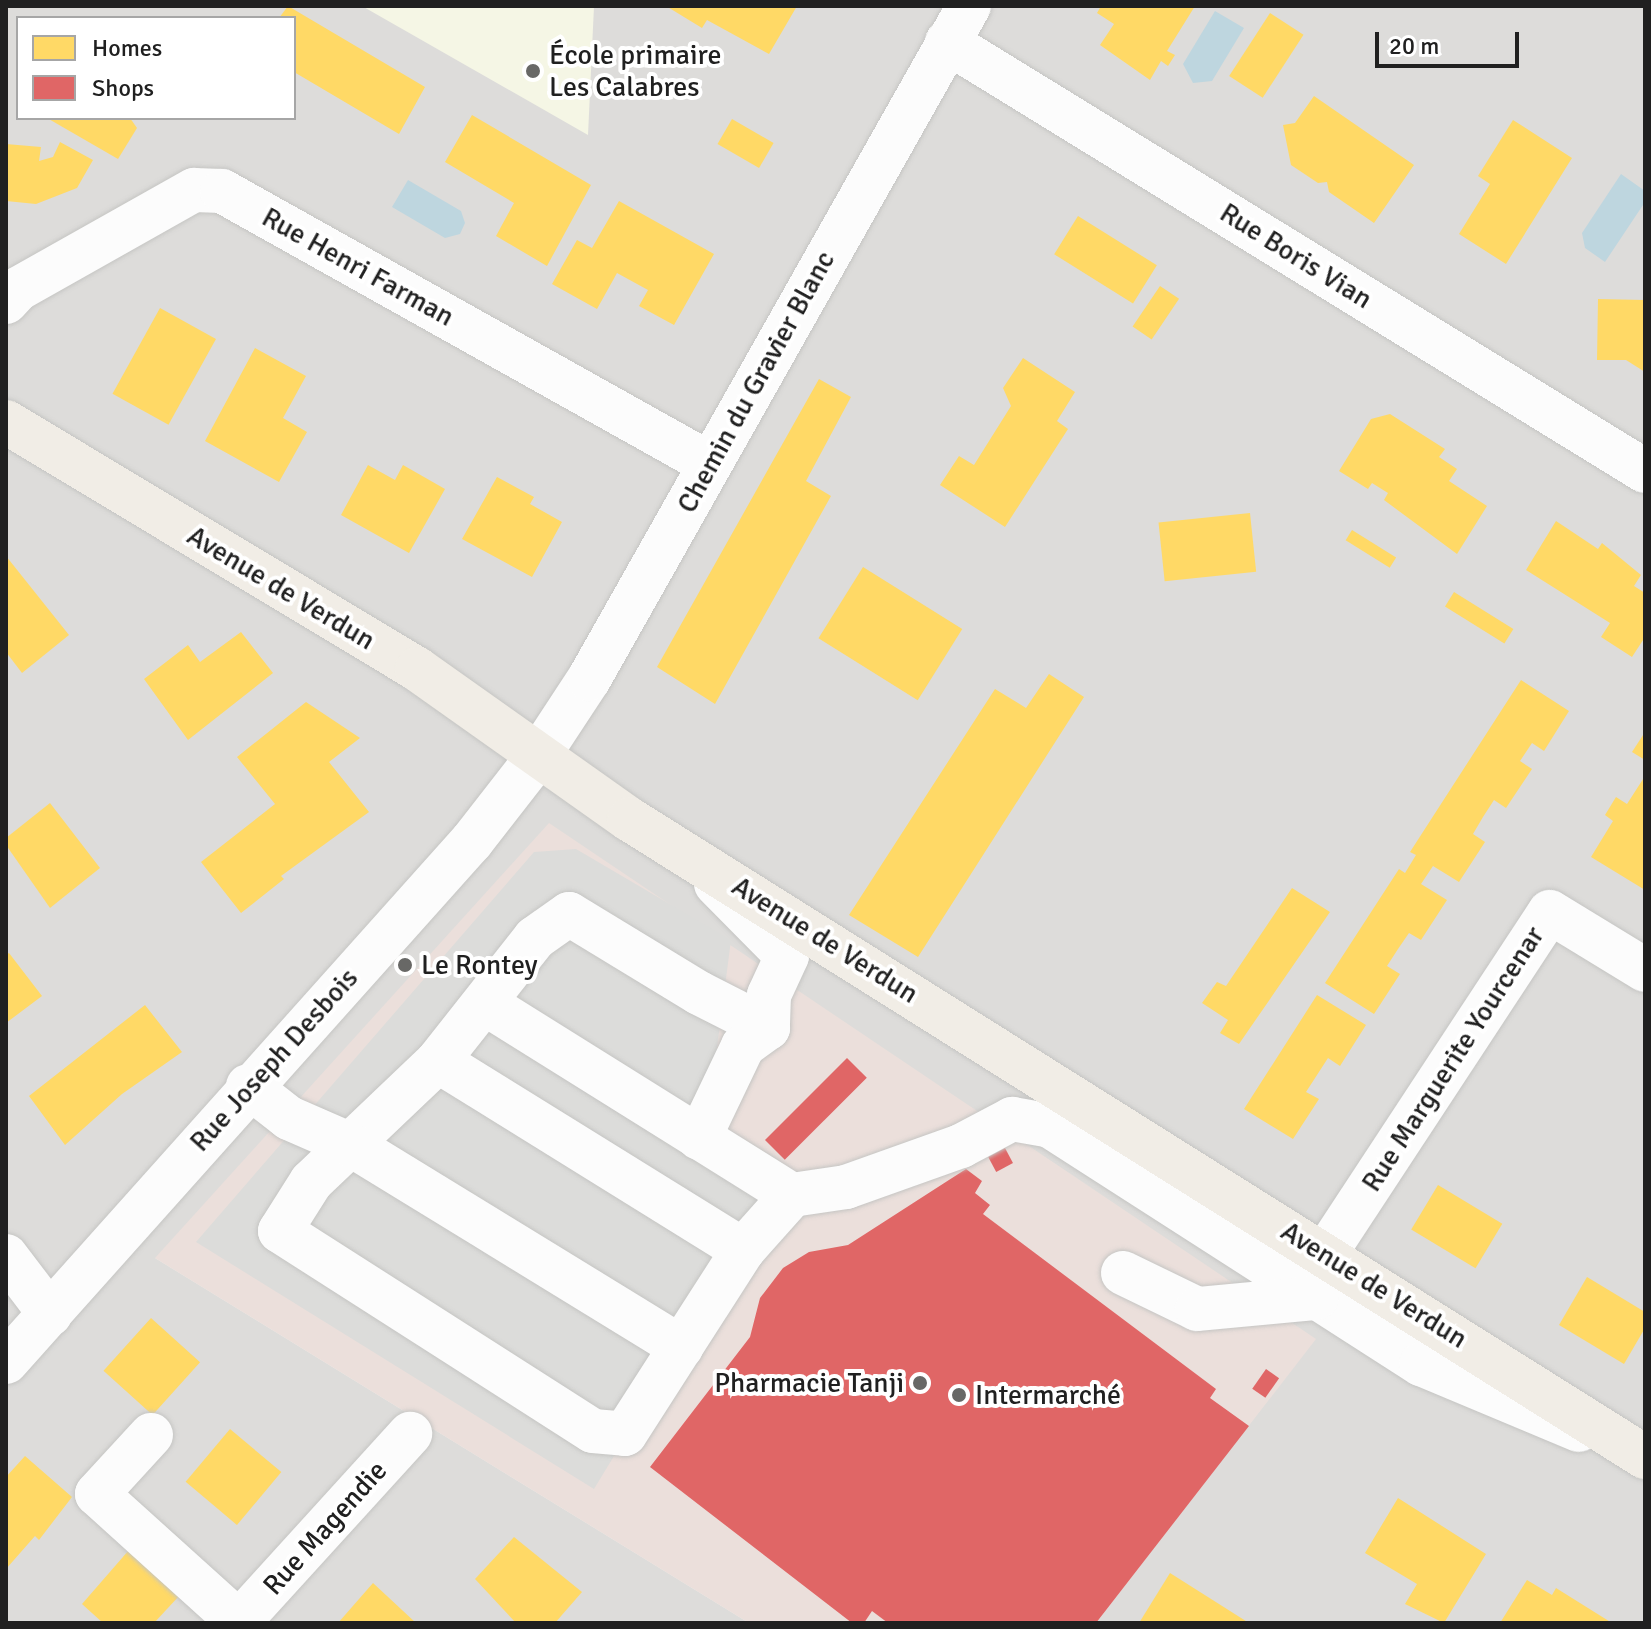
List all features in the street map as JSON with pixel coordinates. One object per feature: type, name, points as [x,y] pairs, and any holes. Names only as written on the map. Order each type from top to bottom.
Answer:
[{"type":"main road","name":"Avenue de Verdun","points":[[6,422],[417,669],[683,851],[1645,1457]]},
{"type":"street","name":"Chemin du Gravier Blanc","points":[[539,755],[589,679],[958,24]]},
{"type":"street","name":"Rue Boris Vian","points":[[958,24],[1645,471]]},
{"type":"street","name":"Rue Henri Farman","points":[[6,302],[18,289],[194,190],[222,191],[710,464]]},
{"type":"street","name":"Rue Joseph Desbois","points":[[6,1362],[248,1086],[472,841],[539,755]]},
{"type":"street","points":[[683,851],[787,956],[769,995],[768,1028]]},
{"type":"street","name":"Rue Marguerite Yourcenar","points":[[1325,1254],[1550,912],[1643,965]]},
{"type":"street","points":[[768,1028],[699,993],[569,914],[535,938],[438,1061],[353,1146],[311,1182],[280,1231],[593,1431],[625,1434],[743,1250],[792,1195],[846,1187],[961,1146],[1012,1119],[1050,1126],[1421,1364],[1645,1457]]},
{"type":"street","points":[[486,1004],[792,1195]]},
{"type":"street","points":[[699,1138],[743,1046],[768,1028]]},
{"type":"street","points":[[438,1061],[743,1250]]},
{"type":"street","points":[[248,1086],[289,1118],[353,1146],[681,1347]]},
{"type":"street","points":[[6,1256],[50,1314]]},
{"type":"street","points":[[1123,1273],[1197,1309],[1316,1298]]},
{"type":"street","name":"Rue Magendie","points":[[151,1435],[97,1494],[239,1623],[410,1434]]},
{"type":"shaded area","points":[[6,6],[1645,6],[1645,1623],[1096,1623],[1315,1339],[155,1258],[749,1623],[6,1623]]},
{"type":"shaded area","name":"École primaire Les Calabres","points":[[362,6],[594,6],[588,135]]},
{"type":"shaded area","points":[[549,823],[1316,1339],[1096,1623],[749,1623],[155,1258]]},
{"type":"shaded area","points":[[576,849],[731,940],[707,1125],[790,1192],[711,1296],[594,1489],[196,1242],[534,852]]},
{"type":"water","points":[[1215,11],[1244,28],[1212,81],[1193,83],[1183,64]]},
{"type":"water","points":[[1621,174],[1645,191],[1645,202],[1605,262],[1585,248],[1582,233]]},
{"type":"water","points":[[408,180],[461,211],[465,223],[460,234],[445,238],[392,207]]},
{"type":"building: Homes","points":[[288,6],[425,87],[399,134],[296,73],[296,16],[280,16]]},
{"type":"building: Homes","points":[[666,6],[797,6],[769,54],[707,20],[702,28]]},
{"type":"building: Homes","points":[[1101,6],[1195,6],[1167,51],[1175,55],[1168,66],[1161,61],[1150,80],[1100,45],[1114,24],[1097,13]]},
{"type":"building: Homes","points":[[1270,13],[1304,35],[1263,98],[1229,76]]},
{"type":"building: Homes","points":[[1314,96],[1414,165],[1374,223],[1329,192],[1327,182],[1318,183],[1291,165],[1283,125],[1295,123]]},
{"type":"building: Homes","points":[[472,115],[591,185],[547,266],[496,236],[514,203],[445,162]]},
{"type":"building: Homes","points":[[732,119],[774,143],[759,168],[718,144]]},
{"type":"building: Homes","points":[[50,120],[131,120],[137,128],[118,159]]},
{"type":"building: Homes","points":[[1513,120],[1572,158],[1506,264],[1459,234],[1490,184],[1478,176]]},
{"type":"building: Homes","points":[[60,142],[93,160],[77,188],[36,204],[6,201],[6,144],[41,147],[39,161],[53,157]]},
{"type":"building: Homes","points":[[619,201],[714,254],[674,325],[639,306],[648,290],[617,273],[597,309],[552,284],[577,240],[592,248]]},
{"type":"building: Homes","points":[[1078,216],[1157,265],[1133,303],[1054,254]]},
{"type":"building: Homes","points":[[1160,286],[1179,299],[1152,339],[1133,327]]},
{"type":"building: Homes","points":[[1598,299],[1645,300],[1645,372],[1626,360],[1597,360]]},
{"type":"building: Homes","points":[[160,308],[216,339],[168,425],[112,394]]},
{"type":"building: Homes","points":[[255,348],[306,376],[283,418],[307,432],[279,482],[205,441]]},
{"type":"building: Homes","points":[[1023,358],[1075,392],[1057,421],[1068,429],[1005,527],[940,485],[959,456],[974,465],[1011,406],[1003,388]]},
{"type":"building: Homes","points":[[819,379],[851,397],[806,481],[831,496],[715,704],[657,667]]},
{"type":"building: Homes","points":[[1390,414],[1445,449],[1439,457],[1457,469],[1449,481],[1487,506],[1457,554],[1384,500],[1388,493],[1372,483],[1368,489],[1339,471],[1371,419]]},
{"type":"building: Homes","points":[[368,465],[395,480],[403,465],[445,489],[409,553],[341,515]]},
{"type":"building: Homes","points":[[497,477],[534,497],[530,504],[562,522],[532,577],[462,539]]},
{"type":"building: Homes","points":[[1250,513],[1256,572],[1165,581],[1159,523]]},
{"type":"building: Homes","points":[[1556,521],[1598,549],[1602,543],[1641,575],[1634,586],[1645,593],[1645,637],[1632,657],[1601,637],[1610,623],[1526,570]]},
{"type":"building: Homes","points":[[1352,530],[1396,558],[1390,568],[1346,540]]},
{"type":"building: Homes","points":[[6,556],[69,635],[22,673],[6,652]]},
{"type":"building: Homes","points":[[863,567],[962,629],[918,700],[818,638]]},
{"type":"building: Homes","points":[[1454,592],[1513,629],[1504,644],[1445,606]]},
{"type":"building: Homes","points":[[241,632],[273,673],[188,740],[144,679],[188,645],[200,662]]},
{"type":"building: Homes","points":[[1049,674],[1084,697],[918,957],[849,915],[995,689],[1026,708]]},
{"type":"building: Homes","points":[[1521,680],[1569,711],[1544,751],[1532,743],[1520,761],[1532,769],[1506,808],[1494,800],[1483,817],[1473,834],[1485,842],[1459,882],[1433,866],[1421,884],[1447,900],[1421,940],[1409,933],[1387,966],[1400,974],[1374,1014],[1325,983],[1399,869],[1405,873],[1416,855],[1410,852]]},
{"type":"building: Homes","points":[[306,702],[360,738],[329,762],[369,812],[281,876],[284,879],[241,913],[201,862],[275,804],[237,757]]},
{"type":"building: Homes","points":[[1645,732],[1645,760],[1632,752]]},
{"type":"building: Homes","points":[[1645,776],[1645,890],[1591,857],[1613,821],[1605,815],[1616,797],[1627,804]]},
{"type":"building: Homes","points":[[50,803],[100,868],[50,908],[6,845],[6,838]]},
{"type":"building: Homes","points":[[1292,888],[1330,912],[1239,1044],[1220,1033],[1228,1020],[1202,1003],[1217,982],[1226,986]]},
{"type":"building: Homes","points":[[9,953],[42,996],[6,1023],[6,955]]},
{"type":"building: Homes","points":[[1317,995],[1366,1025],[1340,1066],[1328,1058],[1306,1092],[1319,1099],[1293,1139],[1244,1109]]},
{"type":"building: Homes","points":[[145,1005],[182,1052],[122,1094],[65,1145],[29,1096]]},
{"type":"building: Homes","points":[[1438,1185],[1502,1224],[1476,1268],[1411,1230]]},
{"type":"building: Homes","points":[[1587,1277],[1645,1312],[1645,1328],[1624,1364],[1559,1325]]},
{"type":"building: Homes","points":[[151,1318],[200,1362],[153,1415],[103,1371]]},
{"type":"building: Homes","points":[[230,1429],[281,1472],[237,1525],[186,1482]]},
{"type":"building: Homes","points":[[25,1456],[72,1497],[39,1540],[35,1536],[6,1569],[6,1477]]},
{"type":"building: Homes","points":[[1398,1498],[1486,1554],[1444,1623],[1405,1604],[1417,1584],[1365,1553]]},
{"type":"building: Homes","points":[[514,1537],[582,1592],[555,1623],[516,1623],[475,1579]]},
{"type":"building: Homes","points":[[129,1550],[180,1595],[154,1623],[103,1623],[82,1604]]},
{"type":"building: Homes","points":[[1170,1573],[1249,1623],[1139,1623]]},
{"type":"building: Homes","points":[[1527,1580],[1552,1595],[1556,1588],[1612,1623],[1500,1623]]},
{"type":"building: Homes","points":[[373,1583],[416,1623],[338,1623]]},
{"type":"building: Shops","points":[[847,1058],[867,1078],[785,1160],[765,1140]]},
{"type":"building: Shops","points":[[1005,1148],[1013,1163],[996,1172],[988,1157]]},
{"type":"building: Shops","name":"Intermarché","points":[[966,1169],[982,1181],[975,1193],[990,1205],[983,1214],[1216,1389],[1210,1398],[1249,1426],[1096,1623],[888,1623],[872,1611],[864,1623],[852,1623],[650,1467],[750,1337],[760,1298],[783,1268],[809,1252],[848,1245]]},
{"type":"building: Shops","points":[[1266,1369],[1279,1378],[1265,1398],[1252,1389]]},
{"type":"place","name":"École primaire Les Calabres","points":[[533,71]]},
{"type":"place","name":"Le Rontey","points":[[405,965]]},
{"type":"place","name":"Pharmacie Tanji","points":[[920,1383]]},
{"type":"place","name":"Intermarché","points":[[959,1395]]}]
